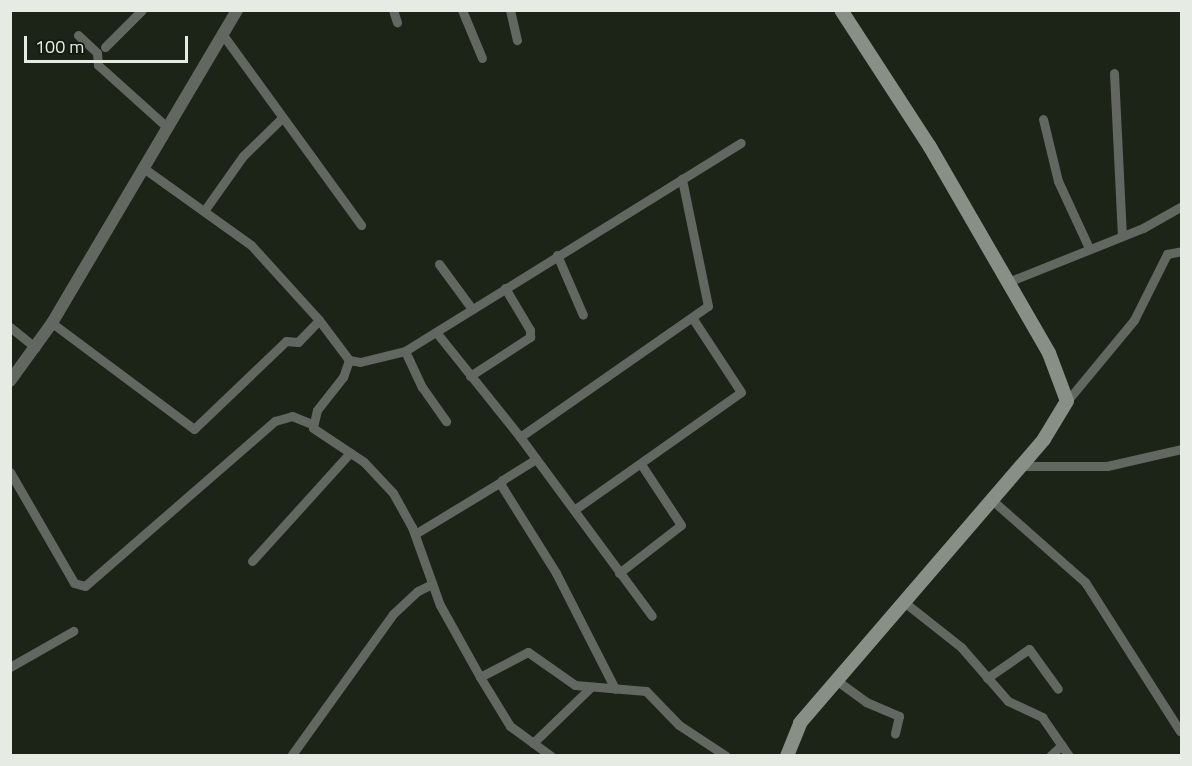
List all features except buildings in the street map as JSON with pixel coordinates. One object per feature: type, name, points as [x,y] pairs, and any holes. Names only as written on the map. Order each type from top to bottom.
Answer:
[{"type":"main road","points":[[787,756],[801,723],[1021,466],[1062,415],[1067,401],[1049,353],[930,147],[841,10]]},
{"type":"street","points":[[105,46],[142,10]]},
{"type":"street","points":[[10,381],[52,323],[142,167],[168,129],[237,10]]},
{"type":"street","points":[[393,10],[397,22]]},
{"type":"street","points":[[462,10],[482,58]]},
{"type":"street","points":[[510,10],[518,40]]},
{"type":"street","points":[[78,35],[97,53],[98,65],[168,129]]},
{"type":"street","points":[[223,35],[361,225]]},
{"type":"street","points":[[1114,73],[1122,235]]},
{"type":"street","points":[[204,211],[243,156],[282,118]]},
{"type":"street","points":[[1043,119],[1058,181],[1089,248]]},
{"type":"street","points":[[142,167],[264,257],[319,320],[349,360],[373,362],[405,351],[741,143]]},
{"type":"street","points":[[520,437],[705,311],[709,301],[682,179]]},
{"type":"street","points":[[1008,282],[1122,235],[1182,206]]},
{"type":"street","points":[[1067,401],[1134,320],[1167,254],[1182,251]]},
{"type":"street","points":[[557,255],[583,315]]},
{"type":"street","points":[[439,264],[472,309]]},
{"type":"street","points":[[470,376],[530,337],[530,330],[505,288]]},
{"type":"street","points":[[52,323],[194,429],[202,426],[286,341],[298,342],[319,320]]},
{"type":"street","points":[[574,510],[741,392],[693,320]]},
{"type":"street","points":[[10,327],[36,348]]},
{"type":"street","points":[[436,332],[520,437],[652,615]]},
{"type":"street","points":[[405,351],[422,387],[446,421]]},
{"type":"street","points":[[312,424],[316,410],[342,377],[349,360]]},
{"type":"street","points":[[10,472],[74,583],[85,586],[275,421],[292,416],[312,424],[316,432],[375,471],[393,492],[415,534],[432,584],[480,677],[510,726],[551,756]]},
{"type":"street","points":[[1021,466],[1107,465],[1182,449]]},
{"type":"street","points":[[252,561],[350,453]]},
{"type":"street","points":[[415,534],[536,459]]},
{"type":"street","points":[[619,573],[681,525],[641,464]]},
{"type":"street","points":[[501,482],[556,573],[615,689]]},
{"type":"street","points":[[992,500],[1085,582],[1180,731]]},
{"type":"street","points":[[291,756],[393,614],[418,591],[432,584]]},
{"type":"street","points":[[904,602],[962,647],[1008,701],[1042,717],[1069,756]]},
{"type":"street","points":[[10,668],[74,631]]},
{"type":"street","points":[[987,678],[1029,649],[1058,689]]},
{"type":"street","points":[[480,677],[528,652],[562,679],[590,688],[651,693],[679,725],[726,756]]},
{"type":"street","points":[[836,680],[866,702],[899,716],[895,734]]},
{"type":"street","points":[[533,743],[590,688]]},
{"type":"street","points":[[1050,756],[1062,745]]}]
